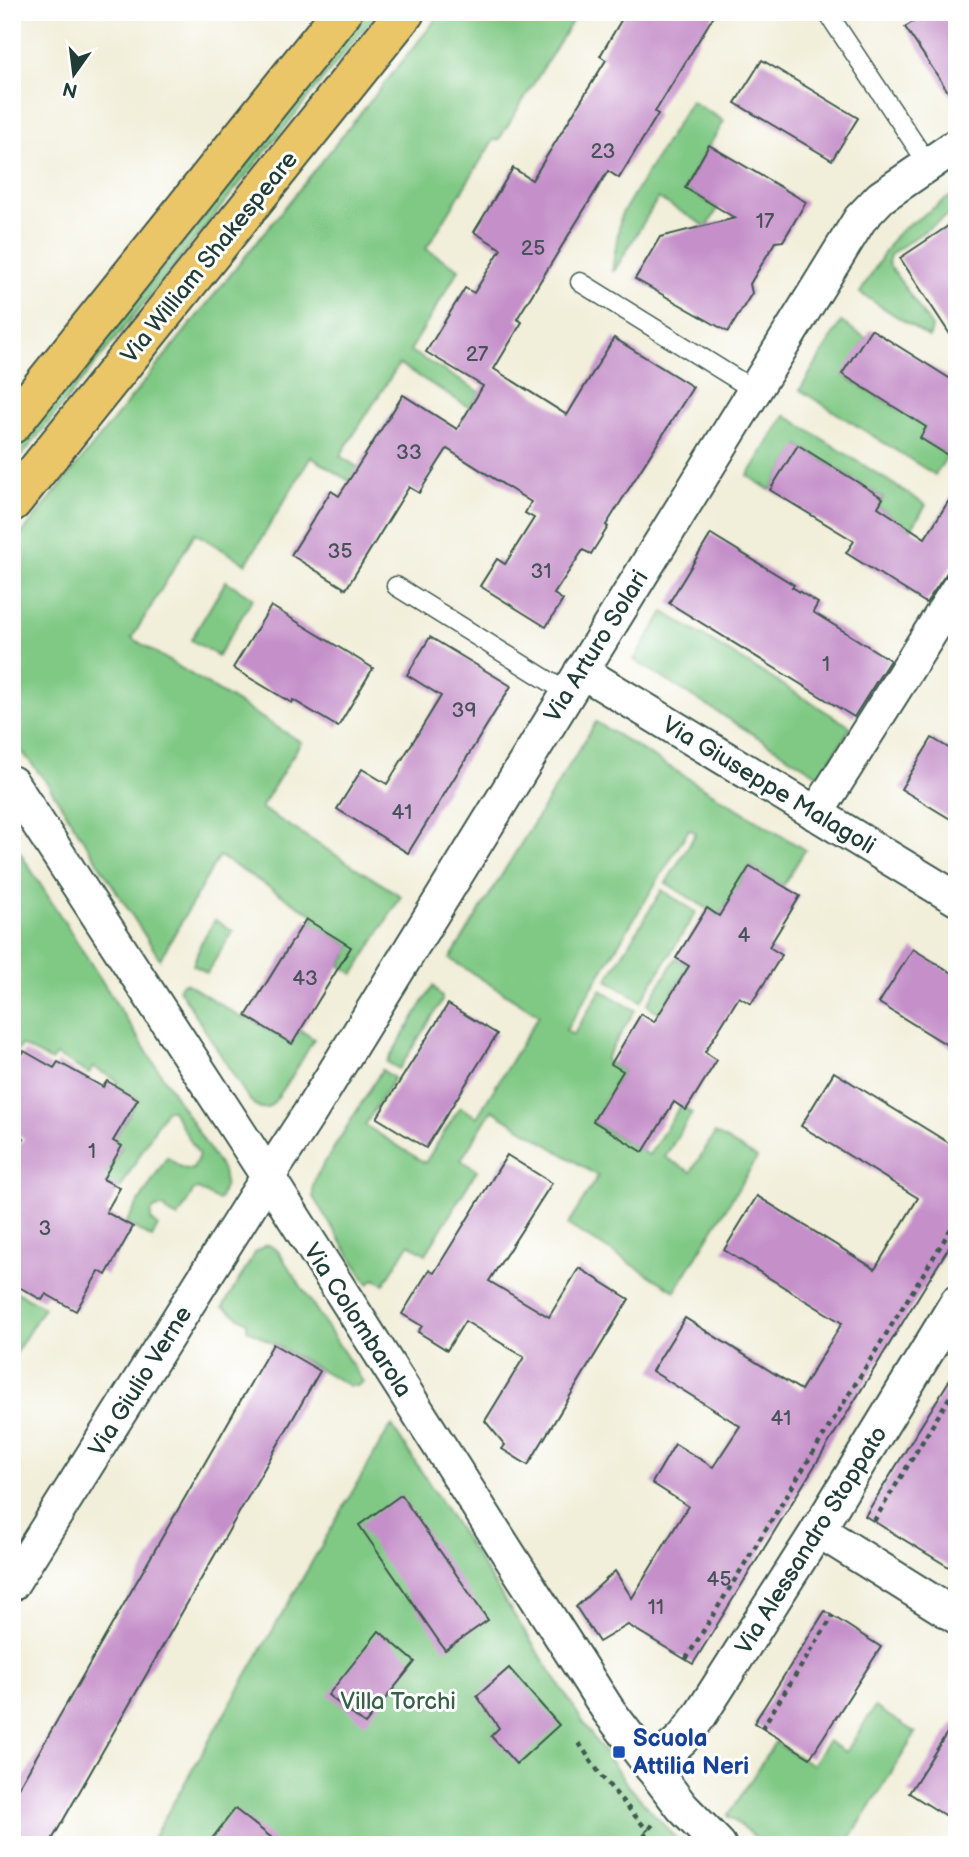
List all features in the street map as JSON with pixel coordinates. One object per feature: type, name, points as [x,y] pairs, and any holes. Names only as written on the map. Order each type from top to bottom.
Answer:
[{"type":"main road","name":"Via William Shakespeare","points":[[12,424],[342,12]]},
{"type":"main road","name":"Via William Shakespeare","points":[[12,502],[405,12]]},
{"type":"street","name":"Via Arturo Solari","points":[[268,1177],[860,219],[881,197],[957,145]]},
{"type":"street","points":[[816,814],[957,590]]},
{"type":"street","name":"Via Giuseppe Malagoli","points":[[575,682],[816,814],[957,899]]},
{"type":"street","name":"Via Colombarola","points":[[12,783],[268,1177],[598,1694],[695,1822],[719,1845]]},
{"type":"street","name":"Via Giulio Verne","points":[[12,1584],[268,1177]]},
{"type":"street","name":"Via Alessandro Stoppato","points":[[651,1767],[692,1727],[818,1530],[957,1302]]},
{"type":"street","points":[[818,1530],[957,1616]]},
{"type":"lane","points":[[827,12],[928,164]]},
{"type":"lane","points":[[580,282],[754,390]]},
{"type":"lane","points":[[396,586],[575,682]]},
{"type":"path","points":[[686,1659],[957,1219]]},
{"type":"path","points":[[874,1521],[957,1385]]},
{"type":"path","points":[[762,1728],[833,1616]]},
{"type":"path","points":[[579,1743],[602,1777],[648,1831]]},
{"type":"path","points":[[638,1845],[656,1820]]},
{"type":"green space","points":[[368,12],[377,12],[12,468],[12,456]]},
{"type":"green space","points":[[442,12],[578,12],[498,141],[494,139],[426,249],[459,269],[410,351],[480,392],[470,408],[399,364],[340,456],[395,491],[386,504],[311,457],[246,564],[195,533],[132,638],[301,742],[261,808],[401,896],[354,974],[340,966],[351,947],[312,923],[315,916],[219,856],[160,959],[47,783],[12,739],[12,546]]},
{"type":"green space","points":[[691,101],[724,121],[687,183],[690,191],[718,208],[707,227],[658,198],[612,271],[621,215]]},
{"type":"green space","points":[[957,192],[957,209],[895,251],[890,255],[888,263],[932,327],[929,337],[860,293],[894,237]]},
{"type":"green space","points":[[841,322],[866,338],[843,375],[926,427],[920,438],[948,455],[935,475],[800,390]]},
{"type":"green space","points":[[785,415],[926,505],[911,529],[878,507],[883,498],[799,445],[770,490],[748,476]]},
{"type":"green space","points":[[226,581],[253,598],[218,656],[191,640]]},
{"type":"green space","points":[[664,612],[851,727],[820,776],[634,660]]},
{"type":"green space","points":[[596,722],[805,850],[783,886],[750,866],[719,916],[666,883],[696,833],[689,829],[566,1030],[573,1035],[601,990],[635,1010],[605,1060],[623,1071],[593,1122],[649,1155],[680,1106],[692,1113],[665,1157],[691,1172],[715,1133],[757,1158],[675,1291],[568,1225],[598,1176],[492,1110],[461,1160],[477,1170],[426,1254],[409,1244],[384,1284],[375,1279],[368,1284],[313,1197],[316,1177],[382,1070],[394,1078],[365,1125],[425,1163],[460,1107],[477,1117],[539,1015],[450,959]]},
{"type":"green space","points":[[12,840],[223,1171],[225,1183],[220,1199],[217,1200],[198,1189],[194,1190],[178,1218],[164,1207],[155,1208],[151,1213],[151,1220],[158,1226],[152,1238],[126,1223],[167,1157],[179,1166],[193,1169],[199,1155],[172,1110],[166,1110],[164,1113],[120,1189],[108,1182],[94,1205],[41,1137],[106,1174],[122,1147],[113,1141],[138,1099],[115,1086],[117,1081],[93,1067],[89,1074],[56,1055],[51,1061],[21,1045],[12,1061]]},
{"type":"green space","points":[[662,890],[696,912],[641,1001],[607,980]]},
{"type":"green space","points":[[215,920],[233,931],[207,973],[193,965],[201,943]]},
{"type":"green space","points":[[676,958],[689,966],[660,1013],[647,1005]]},
{"type":"green space","points":[[186,983],[291,1044],[300,1030],[314,1039],[272,1105],[267,1108],[259,1107],[248,1098],[179,989],[181,984]]},
{"type":"green space","points":[[433,986],[442,1001],[399,1069],[387,1062]]},
{"type":"green space","points":[[269,1245],[278,1251],[363,1382],[357,1386],[350,1386],[247,1329],[247,1322],[223,1307],[255,1253]]},
{"type":"green space","points":[[12,1289],[44,1307],[12,1359]]},
{"type":"green space","name":"Villa Torchi","points":[[392,1426],[591,1734],[627,1784],[682,1845],[149,1845]]},
{"type":"green space","points":[[875,1707],[916,1733],[846,1845],[766,1845],[728,1816],[775,1742],[812,1765],[828,1741],[846,1752]]},
{"type":"building","points":[[626,12],[716,12],[655,112],[658,114],[619,178],[608,171],[517,319],[522,322],[494,369],[567,415],[614,338],[693,387],[606,525],[608,527],[591,554],[583,550],[554,594],[563,600],[546,627],[480,586],[497,559],[505,564],[534,518],[525,513],[531,502],[447,449],[419,493],[409,487],[346,589],[291,555],[331,491],[339,496],[403,395],[457,429],[483,386],[426,352],[465,288],[474,293],[501,249],[474,232],[513,168],[532,180],[606,60],[600,56]]},
{"type":"building","points":[[929,12],[957,12],[957,105],[905,27]]},
{"type":"building","points":[[762,60],[858,118],[832,160],[735,103]]},
{"type":"building","points":[[709,145],[806,202],[783,241],[775,242],[750,284],[752,293],[728,332],[635,279],[660,237],[735,218],[685,188]]},
{"type":"building","points":[[957,220],[957,345],[900,258]]},
{"type":"building","points":[[871,329],[957,383],[957,461],[920,438],[926,427],[842,374]]},
{"type":"building","points":[[798,445],[883,498],[878,507],[925,538],[957,488],[957,558],[926,603],[846,553],[854,541],[770,490]]},
{"type":"building","points":[[711,534],[794,585],[792,587],[818,603],[813,612],[890,660],[854,717],[669,603]]},
{"type":"building","points":[[271,606],[373,668],[338,727],[233,668]]},
{"type":"building","points":[[430,637],[511,686],[408,853],[337,809],[362,769],[387,784],[441,696],[407,675]]},
{"type":"building","points":[[932,738],[957,753],[957,823],[901,789]]},
{"type":"building","points":[[750,866],[800,896],[769,947],[782,955],[751,1004],[739,997],[705,1052],[717,1060],[686,1110],[674,1102],[643,1152],[593,1121],[623,1071],[611,1064],[641,1014],[654,1022],[689,966],[676,958],[707,908],[719,916]]},
{"type":"building","points":[[306,919],[351,947],[292,1044],[246,1016]]},
{"type":"building","points":[[913,949],[957,976],[957,1051],[879,1003]]},
{"type":"building","points":[[448,1004],[497,1034],[426,1148],[377,1118]]},
{"type":"building","points":[[24,1051],[54,1068],[58,1062],[103,1087],[107,1081],[138,1099],[113,1141],[122,1146],[103,1179],[120,1188],[106,1212],[133,1227],[106,1275],[99,1271],[76,1311],[46,1294],[42,1300],[12,1283],[12,1158],[24,1138],[12,1131],[12,1072]]},
{"type":"building","points":[[834,1072],[957,1148],[957,1234],[693,1664],[628,1625],[599,1642],[576,1607],[615,1571],[632,1598],[688,1506],[652,1483],[675,1444],[713,1467],[740,1426],[652,1371],[685,1318],[801,1390],[842,1323],[724,1250],[757,1196],[875,1269],[918,1198],[801,1126]]},
{"type":"building","points":[[507,1155],[552,1183],[489,1281],[549,1317],[579,1268],[629,1299],[528,1465],[502,1449],[505,1445],[485,1421],[524,1357],[465,1321],[447,1350],[418,1332],[422,1326],[402,1314],[429,1270],[434,1273]]},
{"type":"building","points":[[273,1344],[320,1371],[49,1845],[12,1845],[12,1799]]},
{"type":"building","points":[[957,1368],[957,1572],[865,1516]]},
{"type":"building","points":[[401,1495],[488,1620],[445,1650],[359,1525]]},
{"type":"building","points":[[825,1611],[881,1647],[810,1758],[754,1723]]},
{"type":"building","points":[[379,1631],[415,1662],[365,1724],[328,1695]]},
{"type":"building","points":[[509,1668],[559,1725],[516,1764],[491,1736],[499,1728],[477,1696]]},
{"type":"building","points":[[957,1717],[957,1823],[909,1793]]},
{"type":"building","points":[[235,1809],[281,1845],[207,1845]]},
{"type":"place","name":"Scuola Attilia Neri","points":[[619,1752]]}]
